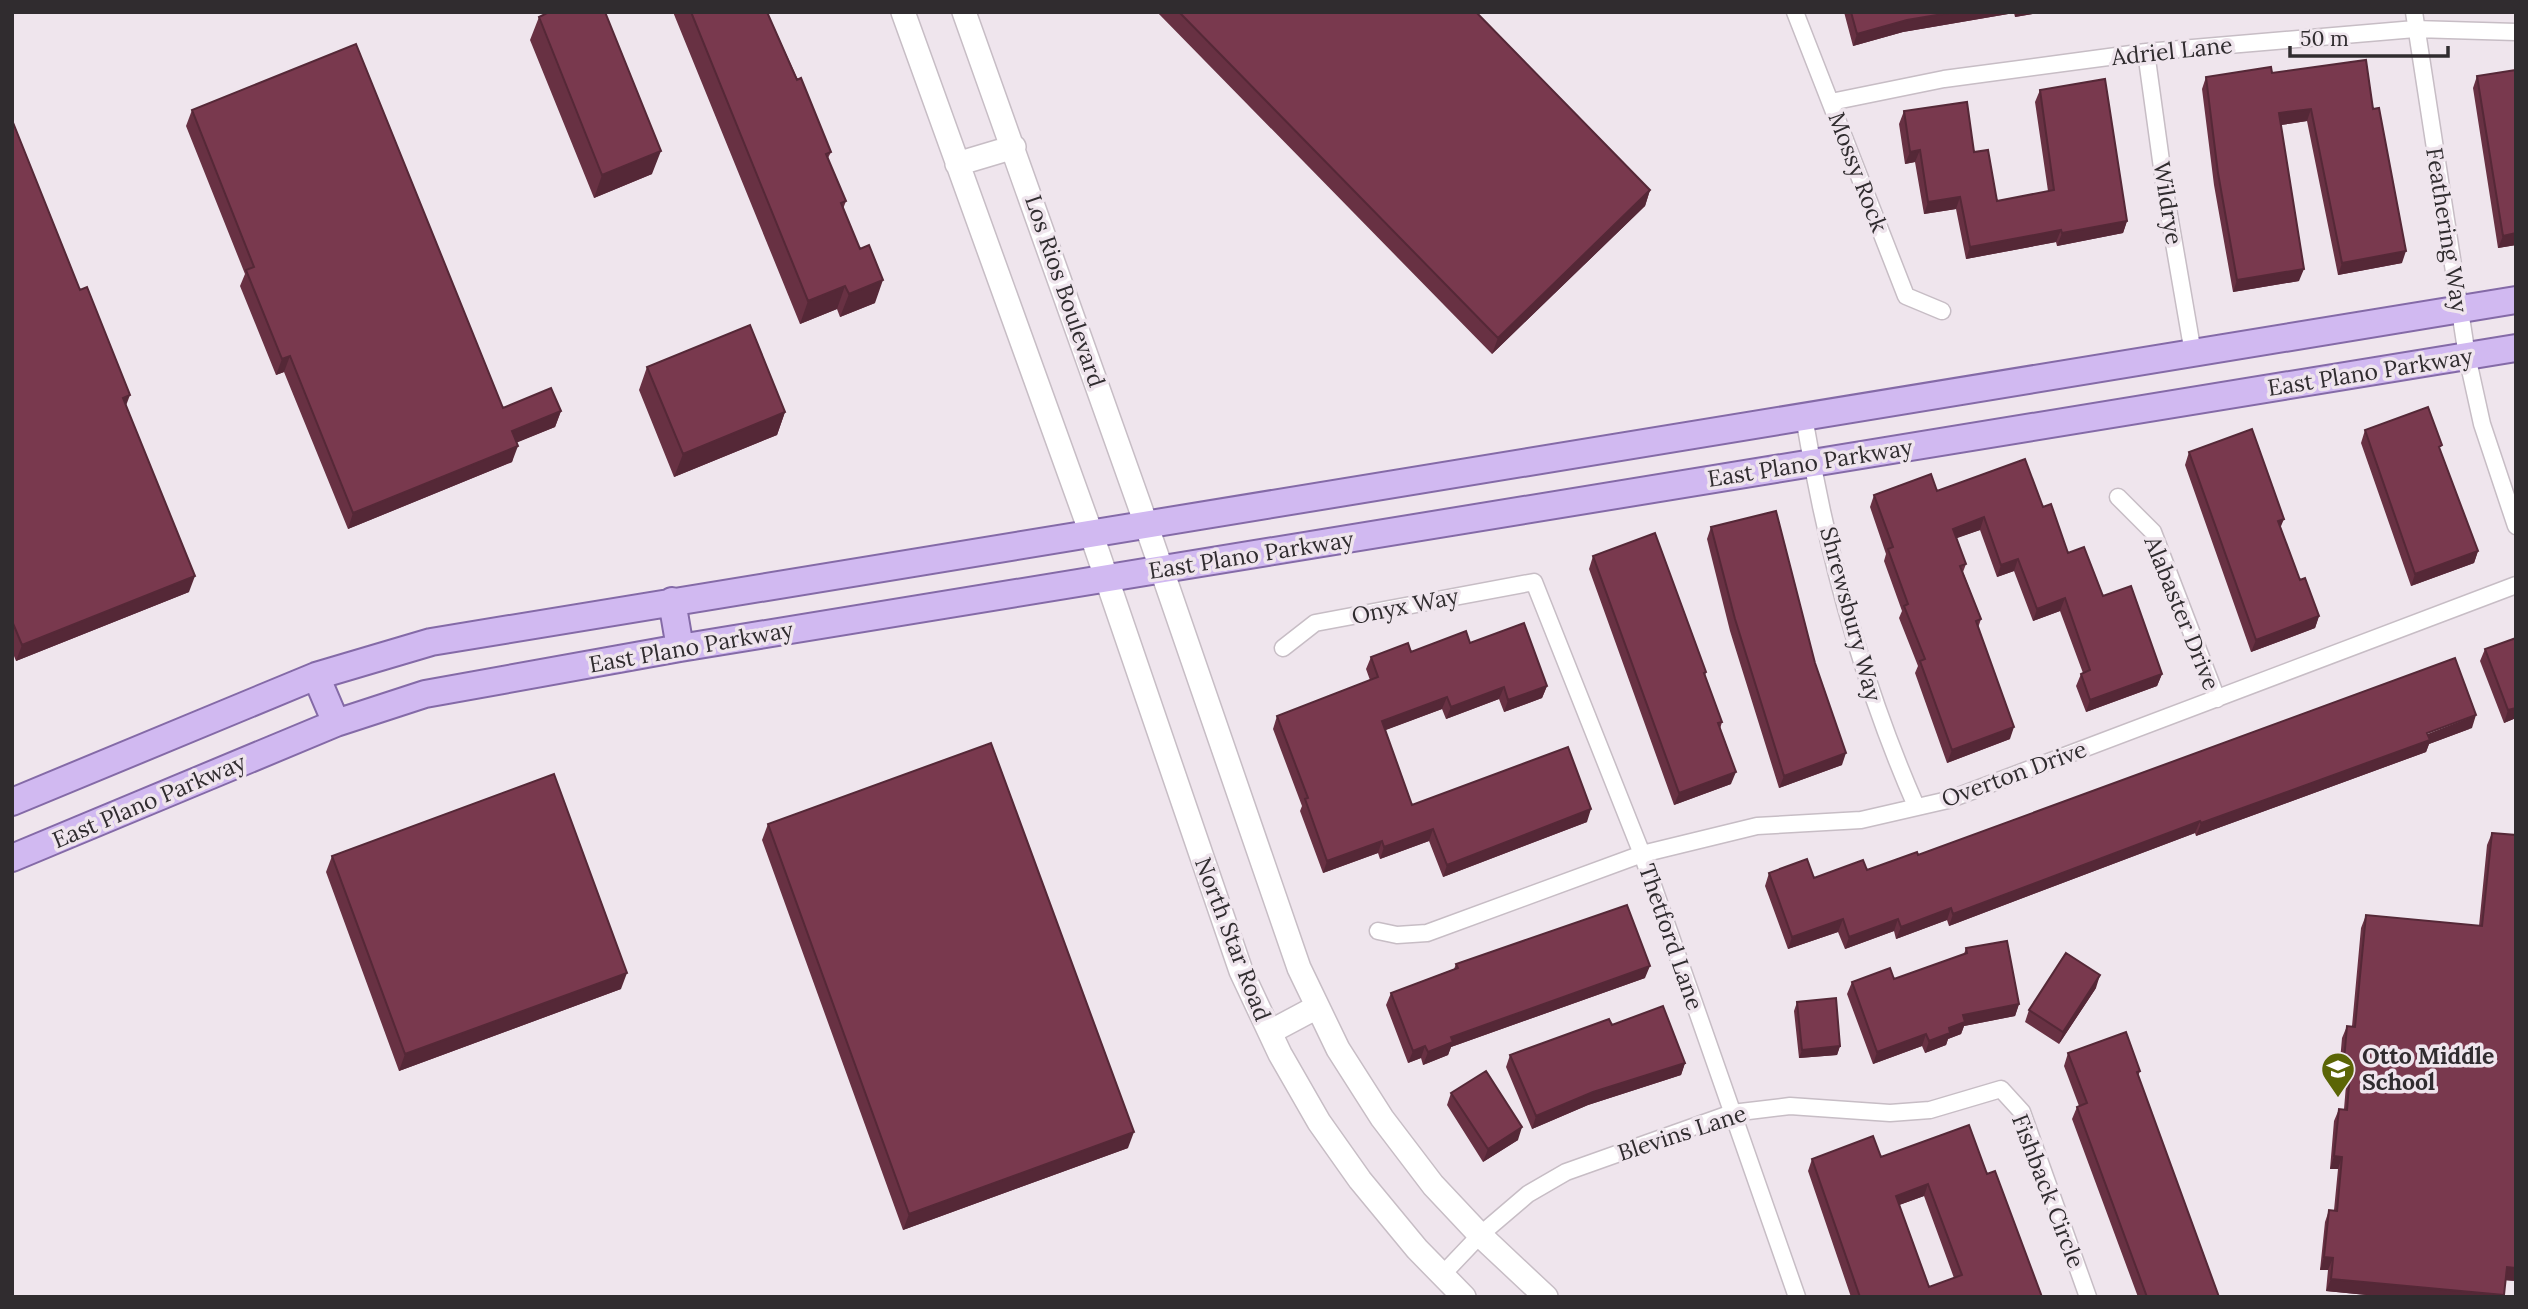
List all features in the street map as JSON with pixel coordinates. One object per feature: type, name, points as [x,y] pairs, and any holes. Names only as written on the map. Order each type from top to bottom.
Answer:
[{"type":"main road","points":[[903,12],[1091,533]]},
{"type":"main road","name":"Los Rios Boulevard","points":[[964,12],[1014,147],[1161,570]]},
{"type":"main road","points":[[957,164],[1014,147]]},
{"type":"main road","name":"East Plano Parkway","points":[[12,802],[316,676],[409,647],[672,601],[1147,526],[2516,300]]},
{"type":"main road","name":"East Plano Parkway","points":[[12,858],[337,723],[425,694],[680,649],[2516,348]]},
{"type":"main road","points":[[1463,474],[1470,519]]},
{"type":"main road","name":"North Star Road","points":[[1091,533],[1241,971],[1270,1032],[1319,1122],[1360,1180],[1464,1297]]},
{"type":"main road","points":[[1161,570],[1299,968],[1338,1049],[1381,1118],[1433,1185],[1480,1235],[1546,1297]]},
{"type":"main road","points":[[672,601],[680,649]]},
{"type":"main road","points":[[316,676],[337,723]]},
{"type":"main road","points":[[1270,1032],[1317,1007]]},
{"type":"street","name":"Mossy Rock","points":[[1795,12],[1906,296],[1942,311]]},
{"type":"street","name":"Feathering Way","points":[[2414,12],[2414,29],[2467,356],[2482,424],[2516,526]]},
{"type":"street","name":"Adriel Lane","points":[[1831,102],[1944,79],[2147,52],[2414,29],[2516,32]]},
{"type":"street","name":"Wildrye","points":[[2147,52],[2166,197],[2193,353]]},
{"type":"street","name":"Shrewsbury Way","points":[[1804,417],[1811,463],[1850,619],[1888,741],[1916,806]]},
{"type":"street","name":"Alabaster Drive","points":[[2118,497],[2153,532],[2217,699]]},
{"type":"street","name":"Onyx Way","points":[[1283,648],[1315,623],[1534,582]]},
{"type":"street","name":"Thetford Lane","points":[[1534,582],[1642,854],[1797,1297]]},
{"type":"street","name":"Overton Drive","points":[[1378,931],[1396,935],[1427,933],[1642,854],[1757,826],[1861,820],[1948,800],[2516,585]]},
{"type":"street","name":"Blevins Lane","points":[[1443,1275],[1480,1235],[1528,1194],[1566,1172],[1732,1112],[1790,1106],[1890,1113],[1917,1111],[2001,1089]]},
{"type":"street","name":"Fishback Circle","points":[[2001,1089],[2022,1112],[2088,1297]]},
{"type":"building","points":[[549,12],[605,12],[661,151],[602,175],[539,17]]},
{"type":"building","points":[[691,12],[767,12],[797,80],[801,78],[831,152],[826,154],[846,201],[841,203],[860,249],[869,245],[883,280],[849,294],[845,286],[808,301]]},
{"type":"building","points":[[1179,12],[1476,12],[1650,190],[1498,338]]},
{"type":"building","points":[[1851,12],[1955,12],[1907,20],[1857,34]]},
{"type":"building","points":[[356,44],[503,408],[551,388],[561,411],[512,431],[518,446],[353,513],[290,356],[282,359],[246,270],[254,267],[192,110]]},
{"type":"building","points":[[2366,60],[2373,109],[2379,108],[2406,251],[2342,263],[2311,109],[2279,113],[2304,269],[2237,280],[2218,173],[2206,77],[2271,67],[2272,73]]},
{"type":"building","points":[[2516,70],[2516,233],[2503,236],[2477,76]]},
{"type":"building","points":[[2105,79],[2127,221],[1970,247],[1960,197],[1928,202],[1920,150],[1910,152],[1904,111],[1967,102],[1974,152],[1988,150],[1997,201],[2054,190],[2040,90]]},
{"type":"building","points":[[12,120],[80,290],[87,287],[130,395],[123,398],[195,576],[22,645],[12,621]]},
{"type":"building","points":[[750,325],[785,412],[683,454],[647,367]]},
{"type":"building","points":[[2428,407],[2442,445],[2439,447],[2478,551],[2415,574],[2365,430]]},
{"type":"building","points":[[2252,429],[2284,519],[2278,521],[2300,580],[2305,578],[2319,616],[2256,640],[2189,452]]},
{"type":"building","points":[[2025,459],[2043,507],[2051,504],[2068,553],[2084,547],[2103,596],[2131,586],[2162,674],[2090,700],[2081,674],[2090,670],[2065,598],[2037,609],[2018,559],[2001,565],[1984,517],[1953,529],[1966,564],[1960,566],[1981,619],[1976,621],[2014,727],[1952,750],[1920,661],[1925,659],[1904,606],[1908,604],[1888,549],[1893,547],[1874,495],[1931,474],[1937,491]]},
{"type":"building","points":[[1776,511],[1815,663],[1846,753],[1784,776],[1735,619],[1711,527]]},
{"type":"building","points":[[1655,533],[1706,672],[1704,673],[1722,722],[1718,723],[1736,772],[1679,793],[1593,556]]},
{"type":"building","points":[[1524,623],[1547,686],[1508,700],[1504,687],[1451,707],[1447,697],[1382,721],[1412,805],[1568,747],[1591,809],[1447,865],[1433,829],[1384,847],[1382,841],[1327,861],[1305,799],[1308,798],[1277,716],[1378,677],[1371,657],[1408,643],[1411,652],[1466,631],[1470,643]]},
{"type":"building","points":[[2516,638],[2516,708],[2508,710],[2485,649]]},
{"type":"building","points":[[2455,658],[2476,715],[2427,733],[2430,740],[2201,823],[2200,821],[1953,914],[1951,908],[1901,927],[1898,919],[1849,937],[1843,919],[1792,937],[1769,873],[1807,859],[1814,878],[1863,860],[1867,870],[1917,852],[1918,855]]},
{"type":"building","points":[[991,743],[1134,1132],[909,1214],[768,824]]},
{"type":"building","points":[[554,774],[627,973],[405,1054],[332,856]]},
{"type":"building","points":[[2492,833],[2516,835],[2516,1268],[2507,1267],[2504,1295],[2331,1279],[2333,1258],[2324,1257],[2329,1210],[2337,1211],[2342,1157],[2334,1156],[2339,1109],[2347,1110],[2350,1072],[2343,1072],[2347,1026],[2355,1027],[2366,915],[2482,926]]},
{"type":"building","points":[[1627,905],[1650,966],[1451,1037],[1453,1042],[1428,1052],[1425,1046],[1413,1051],[1391,993],[1458,968],[1456,964]]},
{"type":"building","points":[[2007,941],[2019,1004],[1963,1015],[1965,1022],[1949,1028],[1950,1033],[1929,1041],[1926,1034],[1877,1052],[1852,982],[1890,968],[1894,979],[1967,953],[1966,948]]},
{"type":"building","points":[[2066,953],[2100,975],[2063,1032],[2029,1010]]},
{"type":"building","points":[[1836,998],[1840,1046],[1802,1050],[1797,1002]]},
{"type":"building","points":[[1663,1006],[1685,1063],[1593,1092],[1536,1116],[1510,1055],[1609,1019],[1612,1025]]},
{"type":"building","points":[[2126,1032],[2140,1071],[2137,1072],[2219,1297],[2147,1297],[2077,1107],[2087,1103],[2068,1053]]},
{"type":"building","points":[[1486,1071],[1522,1127],[1488,1149],[1451,1093]]},
{"type":"building","points":[[1969,1125],[1987,1174],[1995,1171],[2042,1297],[1860,1297],[1812,1159],[1873,1136],[1881,1157]],"holes":[[[1928,1184],[1962,1275],[1929,1287],[1896,1196]]]},
{"type":"place","name":"Otto Middle School","points":[[2338,1099]]}]
